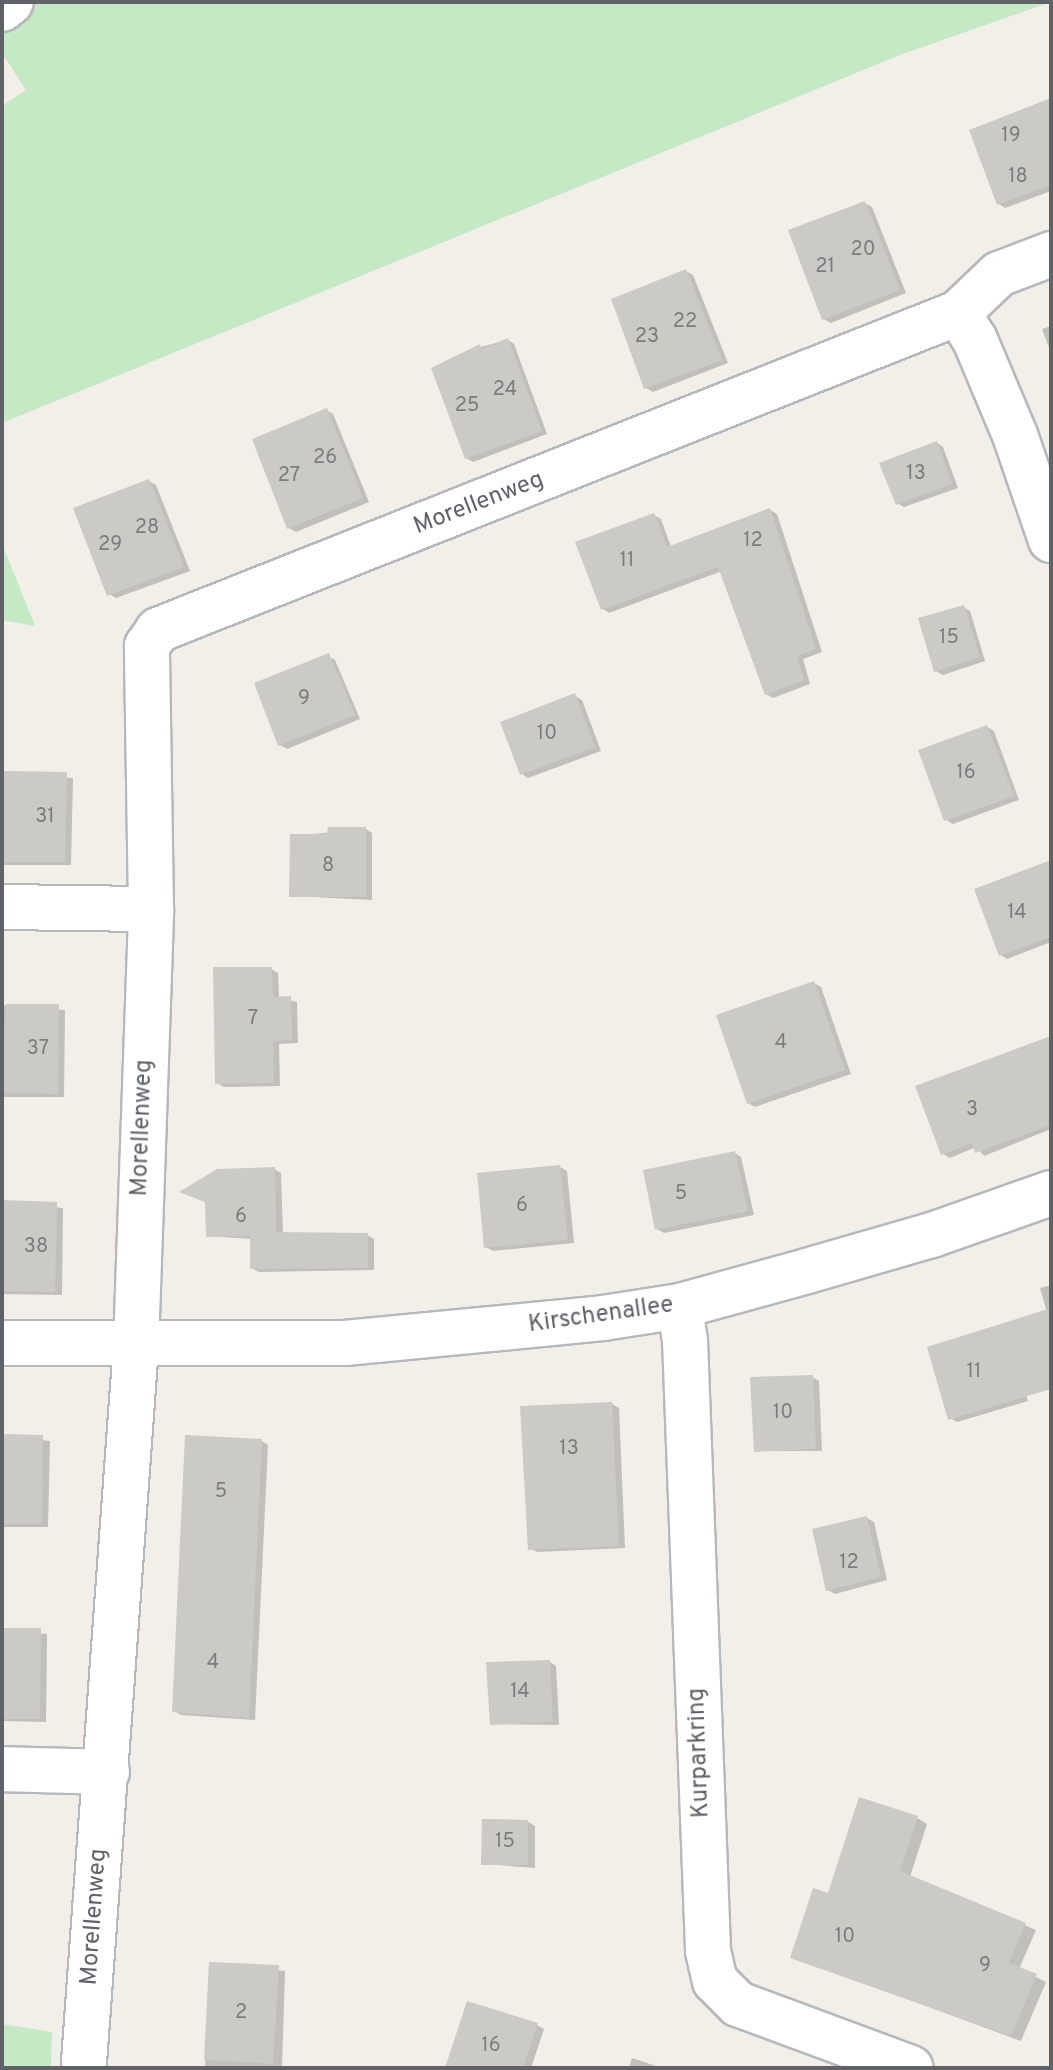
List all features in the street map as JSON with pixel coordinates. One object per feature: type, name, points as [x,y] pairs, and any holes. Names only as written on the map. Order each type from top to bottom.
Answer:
[{"type":"street","points":[[2,9],[11,2]]},
{"type":"street","name":"Morellenweg","points":[[84,2062],[136,1346],[151,909],[147,646],[158,630],[958,313],[999,274],[1051,254]]},
{"type":"street","points":[[958,313],[1015,435],[1051,540]]},
{"type":"street","points":[[2,907],[151,909]]},
{"type":"street","name":"Kirschenallee","points":[[136,1346],[345,1343],[680,1306],[932,1235],[1051,1193]]},
{"type":"street","name":"Kurparkring","points":[[680,1306],[686,1356],[708,1957],[717,1987],[738,2004],[911,2068]]},
{"type":"street","points":[[2,1343],[136,1346]]},
{"type":"street","points":[[2,1769],[107,1772]]},
{"type":"green space","points":[[23,2],[1051,2],[900,55],[2,423],[2,106],[26,90],[2,53],[2,17]]},
{"type":"green space","points":[[2,544],[35,626],[2,620]]},
{"type":"green space","points":[[2,2024],[52,2032],[51,2068],[2,2068]]},
{"type":"building","points":[[1051,98],[1051,185],[997,205],[969,130]]},
{"type":"building","points":[[865,201],[900,290],[822,320],[788,230]]},
{"type":"building","points":[[686,269],[722,360],[644,389],[611,299]]},
{"type":"building","points":[[508,338],[542,431],[465,459],[431,368],[480,344],[481,349]]},
{"type":"building","points":[[327,408],[363,498],[287,529],[252,439]]},
{"type":"building","points":[[937,441],[952,484],[896,505],[879,463]]},
{"type":"building","points":[[149,479],[184,567],[107,596],[73,508]]},
{"type":"building","points":[[770,508],[816,649],[797,656],[804,680],[765,695],[718,567],[601,610],[575,542],[654,513],[667,547]]},
{"type":"building","points":[[964,605],[980,657],[934,672],[918,618]]},
{"type":"building","points":[[329,653],[355,715],[278,746],[254,683]]},
{"type":"building","points":[[575,693],[595,747],[520,775],[500,722]]},
{"type":"building","points":[[987,725],[1014,796],[944,821],[918,750]]},
{"type":"building","points":[[2,771],[67,772],[65,862],[2,862]]},
{"type":"building","points":[[328,827],[366,827],[366,897],[289,897],[290,834],[327,834]]},
{"type":"building","points":[[1051,860],[1051,937],[999,956],[974,889]]},
{"type":"building","points":[[213,967],[272,967],[273,997],[291,996],[292,1040],[273,1041],[274,1083],[215,1084]]},
{"type":"building","points":[[814,981],[845,1070],[747,1104],[716,1015]]},
{"type":"building","points":[[6,1004],[59,1004],[58,1094],[2,1093]]},
{"type":"building","points":[[1051,1036],[1051,1125],[975,1153],[972,1143],[941,1155],[915,1086]]},
{"type":"building","points":[[735,1151],[748,1211],[655,1230],[643,1170]]},
{"type":"building","points":[[560,1165],[568,1240],[484,1248],[477,1173]]},
{"type":"building","points":[[275,1167],[276,1232],[368,1233],[368,1268],[250,1269],[250,1236],[206,1237],[205,1202],[179,1192],[217,1169]]},
{"type":"building","points":[[2,1200],[57,1202],[55,1292],[2,1291]]},
{"type":"building","points":[[1051,1308],[1051,1389],[948,1420],[927,1347]]},
{"type":"building","points":[[813,1375],[816,1449],[754,1452],[750,1377]]},
{"type":"building","points":[[612,1402],[619,1546],[528,1550],[520,1406]]},
{"type":"building","points":[[2,1434],[43,1435],[42,1524],[2,1524]]},
{"type":"building","points":[[185,1435],[262,1439],[249,1718],[172,1712]]},
{"type":"building","points":[[867,1516],[881,1577],[826,1591],[812,1529]]},
{"type":"building","points":[[2,1628],[41,1628],[40,1719],[2,1719]]},
{"type":"building","points":[[550,1660],[553,1722],[490,1725],[486,1662]]},
{"type":"building","points":[[859,1797],[918,1816],[900,1871],[1026,1923],[1009,1963],[1037,1974],[1011,2036],[790,1958],[813,1888],[828,1893]]},
{"type":"building","points":[[482,1819],[528,1820],[528,1865],[481,1865]]},
{"type":"building","points":[[209,1962],[279,1965],[273,2064],[204,2060]]},
{"type":"building","points":[[467,2001],[538,2023],[523,2068],[445,2068]]}]
